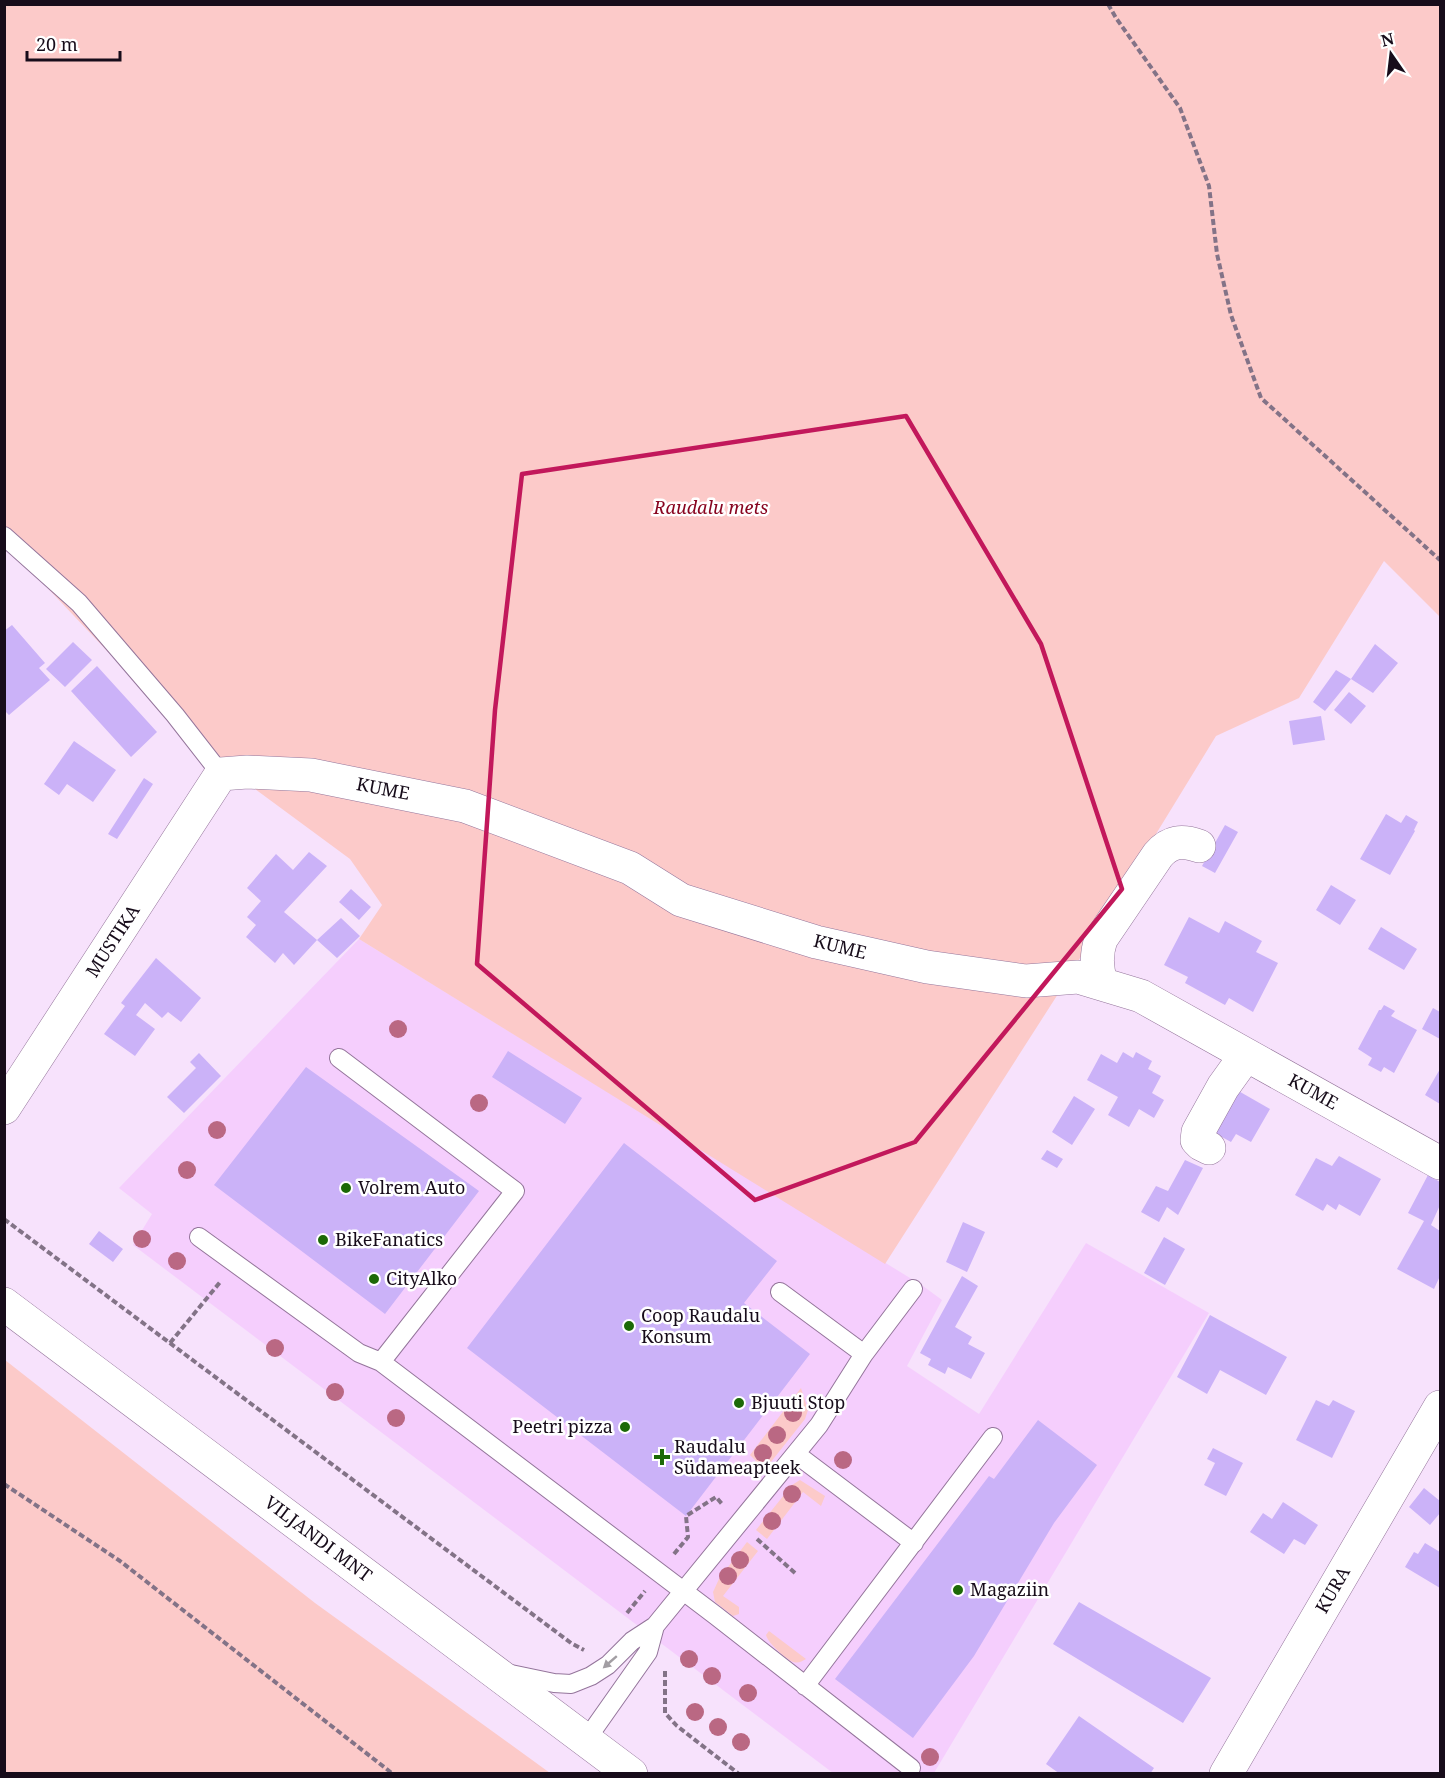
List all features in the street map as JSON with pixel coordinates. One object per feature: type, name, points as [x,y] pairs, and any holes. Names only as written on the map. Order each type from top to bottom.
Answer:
[{"type":"street","name":"KUME","points":[[221,774],[247,772],[311,775],[465,806],[630,868],[681,900],[816,942],[938,969],[1026,981],[1078,977],[1141,996],[1440,1162]]},
{"type":"street","name":"MUSTIKA","points":[[4,1108],[221,774]]},
{"type":"street","points":[[1101,984],[1097,962],[1101,939],[1158,855],[1167,846],[1176,843],[1184,842],[1199,846]]},
{"type":"street","points":[[1209,1148],[1197,1140],[1198,1132],[1223,1087],[1246,1055]]},
{"type":"street","name":"VILJANDI MNT","points":[[4,1304],[631,1773]]},
{"type":"street","name":"KURA","points":[[1226,1773],[1440,1407]]},
{"type":"lane","points":[[4,536],[79,603],[175,715],[221,774]]},
{"type":"lane","points":[[339,1058],[515,1191],[381,1362]]},
{"type":"lane","points":[[199,1238],[359,1353],[381,1362],[684,1591],[911,1768]]},
{"type":"lane","points":[[492,1670],[554,1683],[571,1684],[591,1676],[608,1665],[632,1641],[656,1626],[819,1425],[864,1354],[913,1289]]},
{"type":"lane","points":[[780,1292],[864,1354]]},
{"type":"lane","points":[[806,1686],[993,1437]]},
{"type":"lane","points":[[796,1454],[914,1543]]},
{"type":"lane","points":[[586,1740],[648,1653],[656,1626]]},
{"type":"path","points":[[1108,4],[1180,108],[1209,186],[1217,254],[1231,315],[1261,398],[1440,560]]},
{"type":"path","points":[[4,1219],[571,1643],[582,1650],[590,1649]]},
{"type":"path","points":[[170,1343],[235,1264]]},
{"type":"path","points":[[4,1484],[120,1561],[393,1773]]},
{"type":"path","points":[[648,1653],[662,1663],[666,1673],[665,1713],[677,1726],[740,1773]]},
{"type":"highlighted area","points":[[906,416],[1041,644],[1122,889],[915,1142],[755,1200],[477,964],[495,710],[522,474]]},
{"type":"shaded area","points":[[359,939],[923,1286],[942,1300],[907,1366],[979,1414],[1086,1243],[1209,1313],[934,1773],[833,1773],[133,1245],[152,1214],[119,1188]]},
{"type":"green space","name":"Raudalu mets","points":[[5,5],[1440,5],[1440,617],[1384,561],[1299,698],[1216,736],[1058,994],[885,1264],[359,939],[382,905],[350,859],[198,747],[5,543]]},
{"type":"green space","points":[[5,1360],[315,1603],[550,1773],[5,1773]]},
{"type":"green space","points":[[801,1388],[808,1410],[805,1419],[763,1472],[749,1470],[756,1461],[750,1455]]},
{"type":"green space","points":[[800,1480],[825,1496],[821,1506],[803,1492],[767,1539],[756,1530],[792,1485]]},
{"type":"green space","points":[[747,1542],[758,1551],[723,1596],[739,1607],[739,1614],[733,1616],[715,1602],[713,1592],[719,1579]]},
{"type":"green space","points":[[769,1631],[806,1659],[795,1662],[784,1656],[767,1638]]},
{"type":"building","points":[[12,625],[45,663],[39,668],[50,680],[9,715],[4,710],[4,631]]},
{"type":"building","points":[[73,642],[92,660],[65,687],[46,669]]},
{"type":"building","points":[[1375,644],[1398,663],[1373,693],[1351,679]]},
{"type":"building","points":[[97,666],[157,732],[131,757],[71,691]]},
{"type":"building","points":[[1336,670],[1351,679],[1325,711],[1313,702]]},
{"type":"building","points":[[1349,692],[1366,706],[1351,724],[1334,710]]},
{"type":"building","points":[[1321,716],[1325,740],[1293,745],[1289,721]]},
{"type":"building","points":[[74,741],[116,770],[93,802],[67,784],[59,795],[44,784]]},
{"type":"building","points":[[144,778],[153,784],[117,839],[108,834]]},
{"type":"building","points":[[1386,814],[1401,823],[1406,815],[1418,822],[1390,875],[1360,859]]},
{"type":"building","points":[[1225,825],[1238,832],[1215,873],[1202,866]]},
{"type":"building","points":[[309,852],[327,866],[284,912],[317,940],[294,965],[283,953],[275,963],[246,937],[256,925],[247,917],[261,901],[247,888],[276,854],[293,870]]},
{"type":"building","points":[[1331,885],[1356,900],[1340,925],[1316,910]]},
{"type":"building","points":[[351,889],[371,907],[359,920],[339,902]]},
{"type":"building","points":[[1189,917],[1219,933],[1225,921],[1262,941],[1256,952],[1278,963],[1253,1012],[1229,998],[1225,1005],[1185,983],[1188,977],[1164,965]]},
{"type":"building","points":[[341,918],[360,936],[337,958],[317,940]]},
{"type":"building","points":[[1381,927],[1417,949],[1404,970],[1368,949]]},
{"type":"building","points":[[156,958],[201,998],[181,1022],[168,1012],[162,1018],[145,1003],[136,1015],[155,1029],[135,1056],[104,1034],[125,1006],[121,1003]]},
{"type":"building","points":[[1384,1005],[1395,1011],[1391,1016],[1417,1030],[1394,1073],[1384,1067],[1381,1072],[1368,1065],[1372,1058],[1358,1049]]},
{"type":"building","points":[[1433,1008],[1440,1012],[1440,1039],[1422,1029]]},
{"type":"building","points":[[508,1051],[582,1098],[565,1124],[492,1077]]},
{"type":"building","points":[[1123,1052],[1133,1058],[1136,1052],[1152,1061],[1148,1069],[1161,1076],[1152,1093],[1164,1100],[1154,1118],[1139,1109],[1129,1127],[1108,1115],[1118,1097],[1087,1080],[1101,1054],[1117,1063]]},
{"type":"building","points":[[199,1053],[221,1076],[184,1113],[167,1097],[196,1068],[190,1062]]},
{"type":"building","name":"Volrem Auto","points":[[306,1067],[479,1191],[385,1314],[214,1185]]},
{"type":"building","points":[[1440,1069],[1440,1104],[1425,1095]]},
{"type":"building","points":[[1235,1089],[1270,1109],[1251,1142],[1236,1134],[1231,1142],[1211,1131]]},
{"type":"building","points":[[1074,1096],[1095,1109],[1072,1145],[1052,1132]]},
{"type":"building","name":"Coop Raudalu Konsum","points":[[624,1143],[777,1261],[744,1303],[810,1354],[686,1516],[467,1348]]},
{"type":"building","points":[[1047,1150],[1063,1159],[1057,1168],[1041,1159]]},
{"type":"building","points":[[1339,1156],[1381,1179],[1360,1216],[1339,1204],[1336,1210],[1327,1204],[1323,1211],[1295,1195],[1316,1158],[1332,1166]]},
{"type":"building","points":[[1185,1160],[1203,1168],[1178,1215],[1167,1207],[1159,1222],[1141,1212],[1156,1186],[1168,1191]]},
{"type":"building","points":[[1428,1175],[1440,1182],[1440,1205],[1431,1225],[1440,1231],[1440,1276],[1434,1289],[1397,1269],[1424,1221],[1408,1213]]},
{"type":"building","points":[[963,1222],[985,1232],[967,1272],[946,1262]]},
{"type":"building","points":[[99,1231],[123,1249],[113,1262],[89,1244]]},
{"type":"building","points":[[1164,1237],[1185,1249],[1165,1285],[1144,1273]]},
{"type":"building","points":[[962,1276],[978,1286],[955,1327],[972,1337],[968,1344],[985,1353],[971,1379],[948,1367],[945,1374],[928,1365],[931,1359],[920,1353]]},
{"type":"building","points":[[1210,1315],[1287,1357],[1266,1395],[1220,1370],[1207,1394],[1177,1377]]},
{"type":"building","points":[[1316,1400],[1329,1406],[1333,1400],[1355,1411],[1332,1458],[1296,1440]]},
{"type":"building","name":"Magaziin","points":[[1038,1420],[1097,1465],[1054,1523],[974,1656],[913,1738],[835,1679],[989,1476],[994,1479]]},
{"type":"building","points":[[1213,1448],[1243,1463],[1226,1496],[1204,1485],[1215,1463],[1207,1459]]},
{"type":"building","points":[[1424,1488],[1440,1501],[1440,1513],[1430,1525],[1409,1507]]},
{"type":"building","points":[[1283,1502],[1318,1525],[1305,1545],[1294,1539],[1284,1554],[1250,1532],[1263,1513],[1272,1519]]},
{"type":"building","points":[[1425,1543],[1440,1552],[1440,1588],[1405,1567],[1414,1552],[1418,1554]]},
{"type":"building","points":[[1079,1602],[1211,1678],[1183,1723],[1053,1644]]},
{"type":"building","points":[[1079,1716],[1154,1768],[1150,1774],[1060,1774],[1046,1764]]},
{"type":"place","name":"Volrem Auto","points":[[346,1188]]},
{"type":"place","name":"BikeFanatics","points":[[323,1240]]},
{"type":"place","name":"CityAlko","points":[[374,1279]]},
{"type":"place","name":"Coop Raudalu Konsum","points":[[629,1326]]},
{"type":"place","name":"Bjuuti Stop","points":[[739,1403]]},
{"type":"place","name":"Peetri pizza","points":[[625,1427]]},
{"type":"place","name":"Raudalu Südameapteek","points":[[662,1457]]},
{"type":"place","name":"Magaziin","points":[[958,1590]]}]
